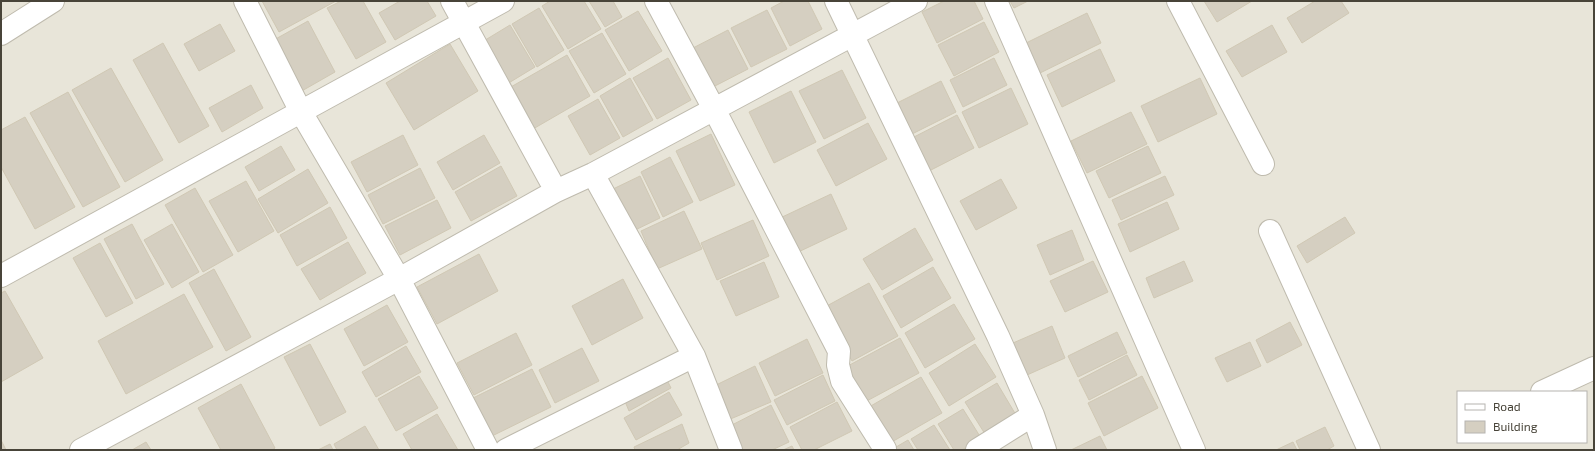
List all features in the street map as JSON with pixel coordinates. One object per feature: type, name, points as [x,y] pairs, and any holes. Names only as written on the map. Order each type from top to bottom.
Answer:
[{"type":"street","points":[[1,34],[53,1]]},
{"type":"street","points":[[245,1],[301,112],[399,279],[488,450]]},
{"type":"street","points":[[452,1],[556,191]]},
{"type":"street","points":[[1,276],[503,1]]},
{"type":"street","points":[[656,1],[714,109],[839,351],[838,365],[842,381],[885,449]]},
{"type":"street","points":[[836,1],[995,329],[1033,415],[1045,450]]},
{"type":"street","points":[[81,450],[399,279],[556,191],[593,174],[916,1]]},
{"type":"street","points":[[996,1],[1194,450]]},
{"type":"street","points":[[1178,1],[1263,164]]},
{"type":"street","points":[[593,174],[694,356],[731,450]]},
{"type":"street","points":[[1270,231],[1369,450]]},
{"type":"street","points":[[506,450],[694,356]]},
{"type":"street","points":[[1544,391],[1594,368]]},
{"type":"street","points":[[977,450],[1033,415]]},
{"type":"shaded area","points":[[1,1],[1594,1],[1594,450],[1,450]]},
{"type":"building","points":[[262,1],[336,1],[279,32]]},
{"type":"building","points":[[341,1],[363,1],[386,42],[356,59],[327,8]]},
{"type":"building","points":[[400,1],[427,1],[436,16],[395,40],[379,13]]},
{"type":"building","points":[[550,1],[584,1],[601,29],[568,49],[542,6]]},
{"type":"building","points":[[589,1],[613,1],[622,17],[605,27]]},
{"type":"building","points":[[784,1],[808,1],[822,29],[790,46],[771,8]]},
{"type":"building","points":[[944,1],[974,1],[983,19],[937,43],[922,12]]},
{"type":"building","points":[[1010,1],[1028,1],[1014,8]]},
{"type":"building","points":[[1204,1],[1252,1],[1217,22]]},
{"type":"building","points":[[1315,1],[1341,1],[1349,13],[1302,43],[1287,18]]},
{"type":"building","points":[[539,8],[564,50],[537,67],[512,24]]},
{"type":"building","points":[[767,10],[787,49],[751,67],[731,28]]},
{"type":"building","points":[[638,11],[662,51],[629,71],[605,30]]},
{"type":"building","points":[[1087,13],[1101,43],[1040,73],[1026,43]]},
{"type":"building","points":[[308,21],[335,72],[300,92],[272,41]]},
{"type":"building","points":[[984,22],[999,52],[954,76],[938,45]]},
{"type":"building","points":[[220,24],[235,51],[199,71],[184,44]]},
{"type":"building","points":[[510,25],[535,67],[507,84],[482,42]]},
{"type":"building","points":[[1272,25],[1287,52],[1242,77],[1226,51]]},
{"type":"building","points":[[728,30],[748,69],[711,88],[691,49]]},
{"type":"building","points":[[602,33],[626,74],[594,93],[569,51]]},
{"type":"building","points":[[163,43],[209,126],[179,143],[133,60]]},
{"type":"building","points":[[450,44],[478,91],[414,130],[386,83]]},
{"type":"building","points":[[1100,49],[1115,81],[1062,107],[1047,75]]},
{"type":"building","points":[[567,55],[590,96],[533,129],[509,88]]},
{"type":"building","points":[[668,58],[691,100],[657,119],[633,78]]},
{"type":"building","points":[[994,58],[1007,85],[963,107],[950,80]]},
{"type":"building","points":[[111,68],[163,160],[125,182],[72,90]]},
{"type":"building","points":[[842,70],[866,118],[824,139],[799,91]]},
{"type":"building","points":[[630,78],[653,120],[623,137],[600,96]]},
{"type":"building","points":[[1200,78],[1217,114],[1158,142],[1141,106]]},
{"type":"building","points":[[941,81],[956,112],[910,135],[895,104]]},
{"type":"building","points":[[251,85],[263,108],[222,132],[209,108]]},
{"type":"building","points":[[1011,88],[1028,124],[979,148],[962,112]]},
{"type":"building","points":[[791,91],[816,142],[774,163],[749,112]]},
{"type":"building","points":[[68,92],[120,187],[83,207],[30,113]]},
{"type":"building","points":[[598,99],[620,138],[590,155],[568,116]]},
{"type":"building","points":[[1131,112],[1147,144],[1087,173],[1071,141]]},
{"type":"building","points":[[957,115],[974,148],[929,171],[912,138]]},
{"type":"building","points":[[25,117],[75,207],[35,229],[1,167],[1,130]]},
{"type":"building","points":[[868,123],[887,159],[836,186],[817,150]]},
{"type":"building","points":[[711,134],[735,185],[700,201],[676,151]]},
{"type":"building","points":[[403,135],[418,165],[367,192],[351,162]]},
{"type":"building","points":[[484,135],[500,163],[453,190],[437,162]]},
{"type":"building","points":[[281,146],[295,170],[259,191],[245,167]]},
{"type":"building","points":[[1148,146],[1161,173],[1109,198],[1096,171]]},
{"type":"building","points":[[670,157],[693,202],[663,217],[641,172]]},
{"type":"building","points":[[501,166],[517,196],[471,221],[455,192]]},
{"type":"building","points":[[420,168],[435,198],[383,224],[368,195]]},
{"type":"building","points":[[308,169],[328,203],[278,233],[258,199]]},
{"type":"building","points":[[640,176],[660,218],[631,232],[611,190]]},
{"type":"building","points":[[1165,176],[1174,195],[1121,220],[1112,200]]},
{"type":"building","points":[[1001,179],[1017,208],[976,230],[960,201]]},
{"type":"building","points":[[246,181],[274,231],[238,252],[209,201]]},
{"type":"building","points":[[195,188],[233,255],[203,272],[165,205]]},
{"type":"building","points":[[831,194],[847,229],[794,254],[778,219]]},
{"type":"building","points":[[437,200],[451,228],[400,255],[385,226]]},
{"type":"building","points":[[1167,202],[1179,229],[1130,252],[1118,224]]},
{"type":"building","points":[[330,207],[347,238],[297,266],[280,235]]},
{"type":"building","points":[[684,211],[702,249],[657,269],[641,231]]},
{"type":"building","points":[[1345,217],[1355,233],[1307,263],[1297,246]]},
{"type":"building","points":[[753,220],[769,256],[717,280],[701,243]]},
{"type":"building","points":[[132,224],[164,284],[136,299],[104,239]]},
{"type":"building","points":[[172,224],[199,272],[172,288],[144,240]]},
{"type":"building","points":[[915,228],[933,260],[882,290],[863,259]]},
{"type":"building","points":[[1072,230],[1084,260],[1050,275],[1037,245]]},
{"type":"building","points":[[348,242],[366,273],[320,300],[301,269]]},
{"type":"building","points":[[100,243],[133,303],[106,317],[73,258]]},
{"type":"building","points":[[479,254],[498,291],[437,324],[417,287]]},
{"type":"building","points":[[1093,261],[1108,292],[1065,312],[1050,281]]},
{"type":"building","points":[[1184,261],[1193,281],[1154,298],[1146,278]]},
{"type":"building","points":[[764,262],[779,297],[736,316],[720,281]]},
{"type":"building","points":[[933,267],[951,298],[901,328],[883,296]]},
{"type":"building","points":[[214,269],[251,337],[226,351],[189,283]]},
{"type":"building","points":[[623,279],[643,318],[592,345],[572,306]]},
{"type":"building","points":[[869,283],[898,336],[852,361],[823,308]]},
{"type":"building","points":[[5,291],[43,358],[1,382],[1,293]]},
{"type":"building","points":[[184,294],[213,347],[126,394],[98,341]]},
{"type":"building","points":[[954,304],[975,339],[925,368],[905,333]]},
{"type":"building","points":[[387,305],[408,342],[364,366],[344,329]]},
{"type":"building","points":[[1290,322],[1302,345],[1267,363],[1256,340]]},
{"type":"building","points":[[1052,326],[1065,358],[1027,375],[1013,343]]},
{"type":"building","points":[[1117,332],[1127,353],[1078,377],[1068,356]]},
{"type":"building","points":[[516,333],[532,365],[474,395],[457,363]]},
{"type":"building","points":[[900,338],[919,373],[863,403],[844,368]]},
{"type":"building","points":[[807,339],[823,373],[775,396],[759,363]]},
{"type":"building","points":[[1250,342],[1261,366],[1227,382],[1215,358]]},
{"type":"building","points":[[310,344],[346,412],[320,426],[284,357]]},
{"type":"building","points":[[975,344],[996,377],[949,406],[929,373]]},
{"type":"building","points":[[406,346],[421,372],[376,397],[362,372]]},
{"type":"building","points":[[582,348],[599,381],[555,403],[539,370]]},
{"type":"building","points":[[1127,355],[1137,375],[1089,400],[1079,380]]},
{"type":"building","points":[[755,366],[771,402],[728,420],[712,387]]},
{"type":"building","points":[[532,369],[551,407],[492,436],[473,398]]},
{"type":"building","points":[[823,375],[835,401],[787,425],[774,400]]},
{"type":"building","points":[[419,376],[438,408],[396,431],[378,399]]},
{"type":"building","points":[[665,376],[671,388],[629,411],[624,399]]},
{"type":"building","points":[[1142,376],[1158,408],[1104,436],[1088,403]]},
{"type":"building","points":[[921,377],[942,413],[890,443],[869,407]]},
{"type":"building","points":[[997,383],[1016,415],[985,434],[965,402]]},
{"type":"building","points":[[241,384],[275,448],[272,450],[221,450],[198,408]]},
{"type":"building","points":[[669,392],[682,415],[636,440],[624,418]]},
{"type":"building","points":[[837,402],[852,431],[814,450],[802,450],[790,427]]},
{"type":"building","points":[[771,405],[789,442],[772,450],[739,450],[728,427]]},
{"type":"building","points":[[963,409],[981,438],[962,450],[954,450],[938,424]]},
{"type":"building","points":[[437,414],[458,450],[412,450],[403,434]]},
{"type":"building","points":[[682,424],[689,443],[677,450],[635,450],[634,447]]},
{"type":"building","points":[[934,425],[950,450],[918,450],[911,439]]},
{"type":"building","points":[[365,426],[379,450],[337,450],[334,444]]},
{"type":"building","points":[[1325,427],[1334,446],[1327,450],[1300,450],[1296,441]]},
{"type":"building","points":[[1100,436],[1107,450],[1071,450]]},
{"type":"building","points":[[1,440],[6,450],[1,450]]},
{"type":"building","points":[[908,440],[914,450],[891,450]]},
{"type":"building","points":[[146,442],[151,450],[132,450]]},
{"type":"building","points":[[1293,442],[1297,450],[1276,450]]},
{"type":"building","points":[[330,444],[333,450],[318,450]]},
{"type":"building","points":[[792,446],[794,450],[783,450]]}]
